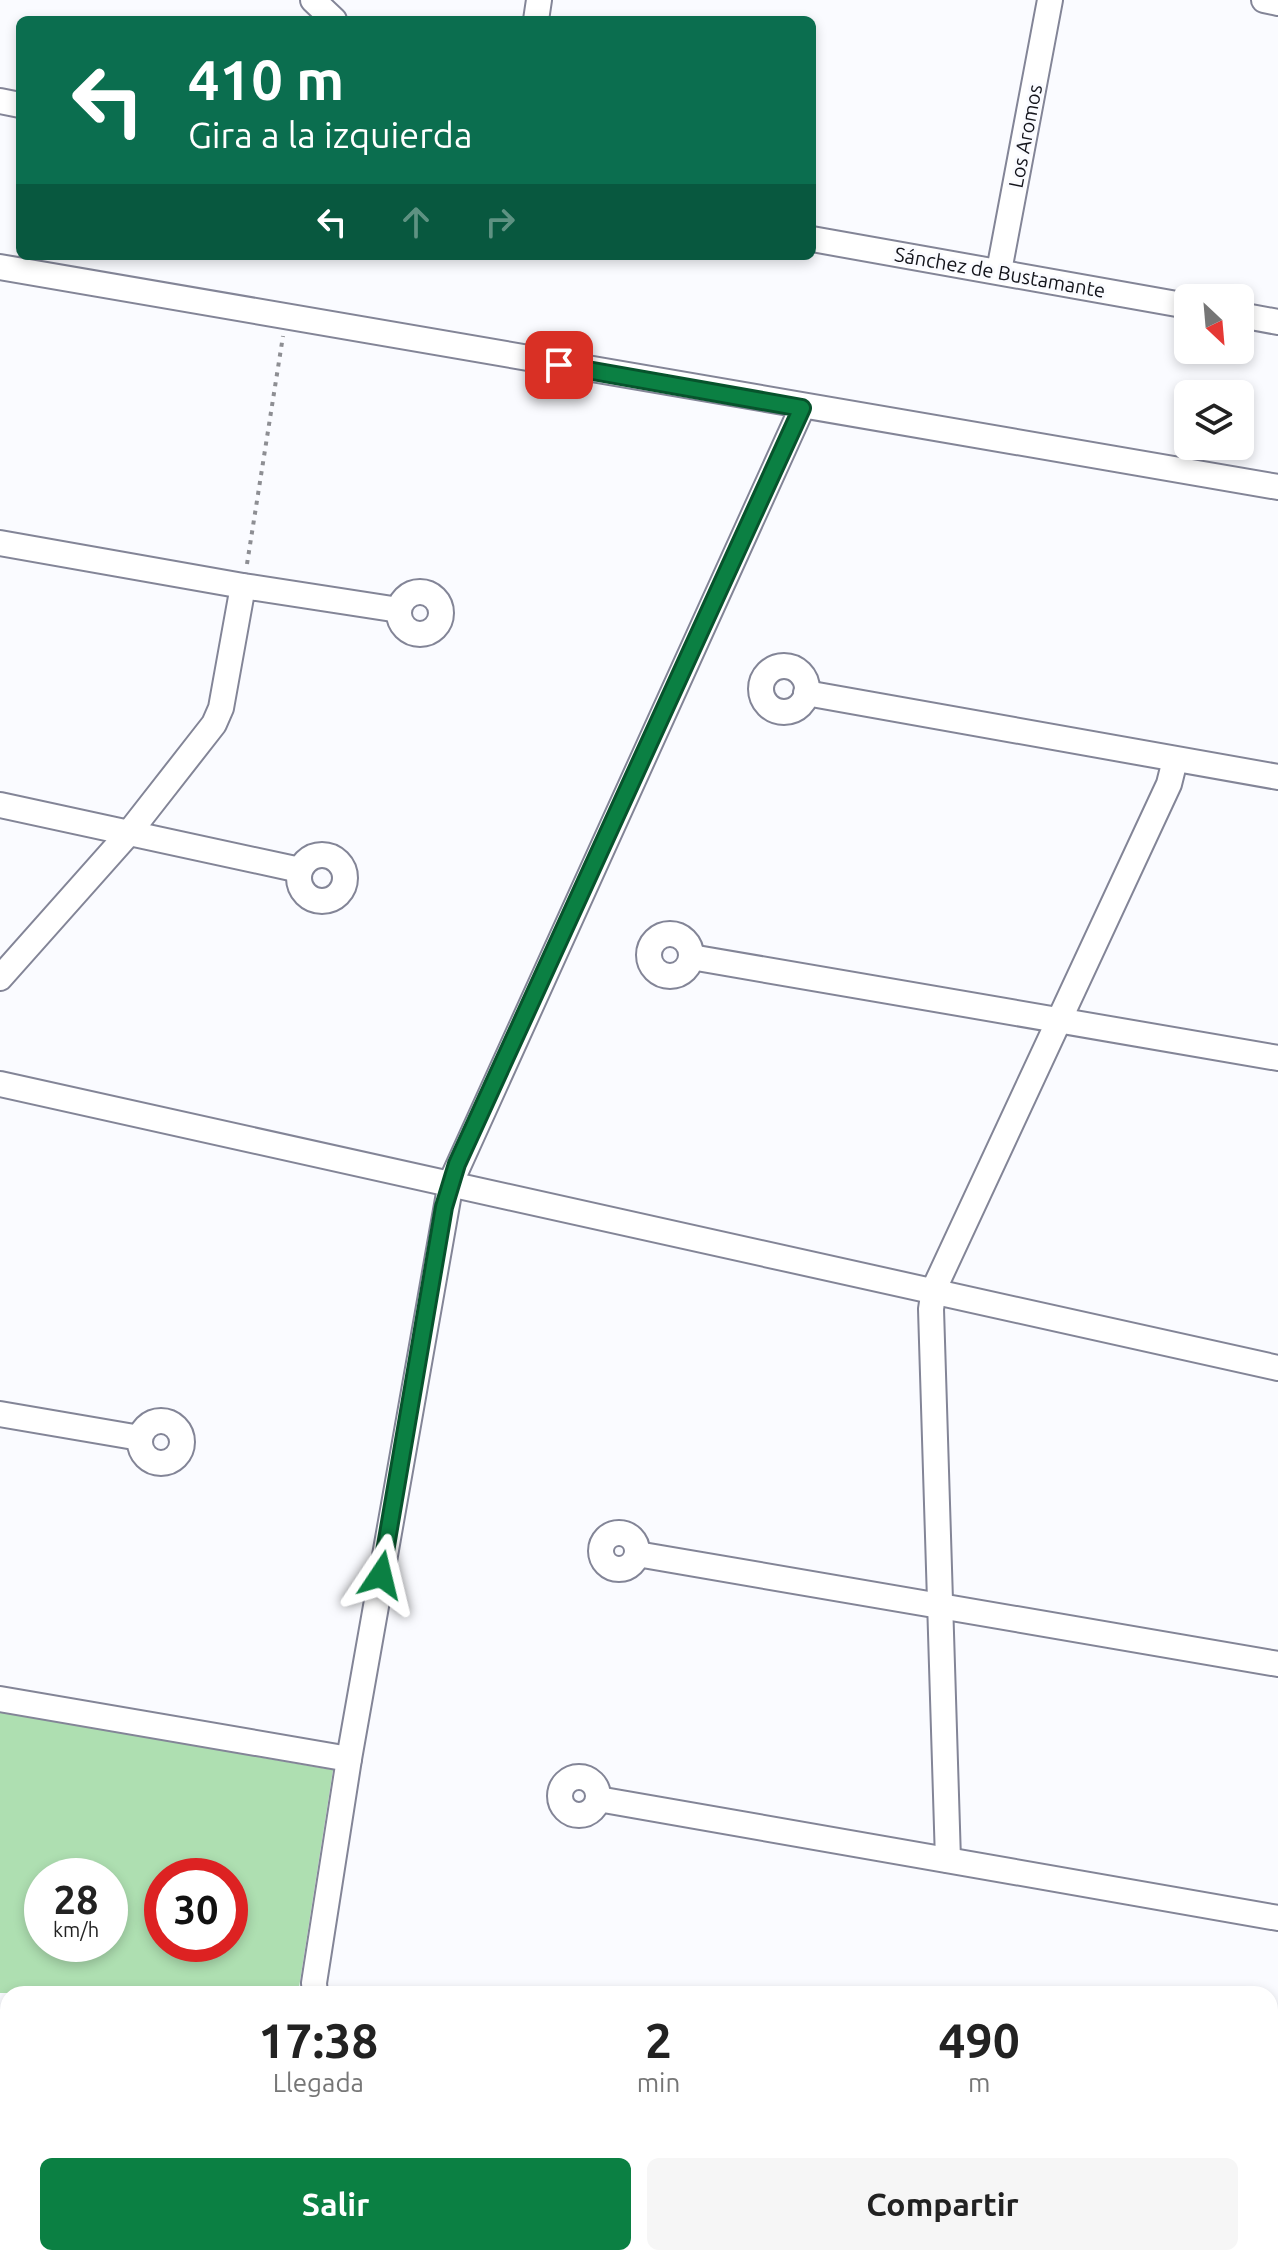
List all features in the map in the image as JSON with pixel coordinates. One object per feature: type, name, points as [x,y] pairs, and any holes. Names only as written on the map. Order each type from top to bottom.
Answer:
[{"type":"street","points":[[313,0],[330,16]]},
{"type":"street","name":"Los Aromos","points":[[999,271],[1050,0]]},
{"type":"street","points":[[1264,0],[1278,3]]},
{"type":"street","name":"Sánchez de Bustamante","points":[[816,240],[1174,303]]},
{"type":"street","points":[[0,267],[802,408],[1278,487]]},
{"type":"street","points":[[1254,318],[1278,322]]},
{"type":"street","points":[[314,1986],[349,1759],[451,1182],[802,408]]},
{"type":"street","points":[[0,533],[0,543],[399,610]]},
{"type":"street","points":[[0,978],[128,834],[214,724],[221,708],[243,586]]},
{"type":"street","points":[[806,693],[1278,777]]},
{"type":"street","points":[[948,1860],[931,1309],[934,1289],[1169,784],[1175,760]]},
{"type":"street","points":[[0,805],[300,870]]},
{"type":"street","points":[[691,957],[1278,1058]]},
{"type":"street","points":[[0,1084],[934,1289],[1278,1368]]},
{"type":"street","points":[[0,1414],[140,1438]]},
{"type":"street","points":[[637,1554],[1278,1664]]},
{"type":"street","points":[[0,1699],[349,1759]]},
{"type":"street","points":[[598,1799],[1278,1918]]},
{"type":"path","points":[[243,586],[286,317]]},
{"type":"green space","points":[[0,1712],[333,1770],[299,1986],[0,1986]]},
{"type":"route","points":[[381,1575],[444,1207],[457,1164],[802,408],[559,365]]}]
